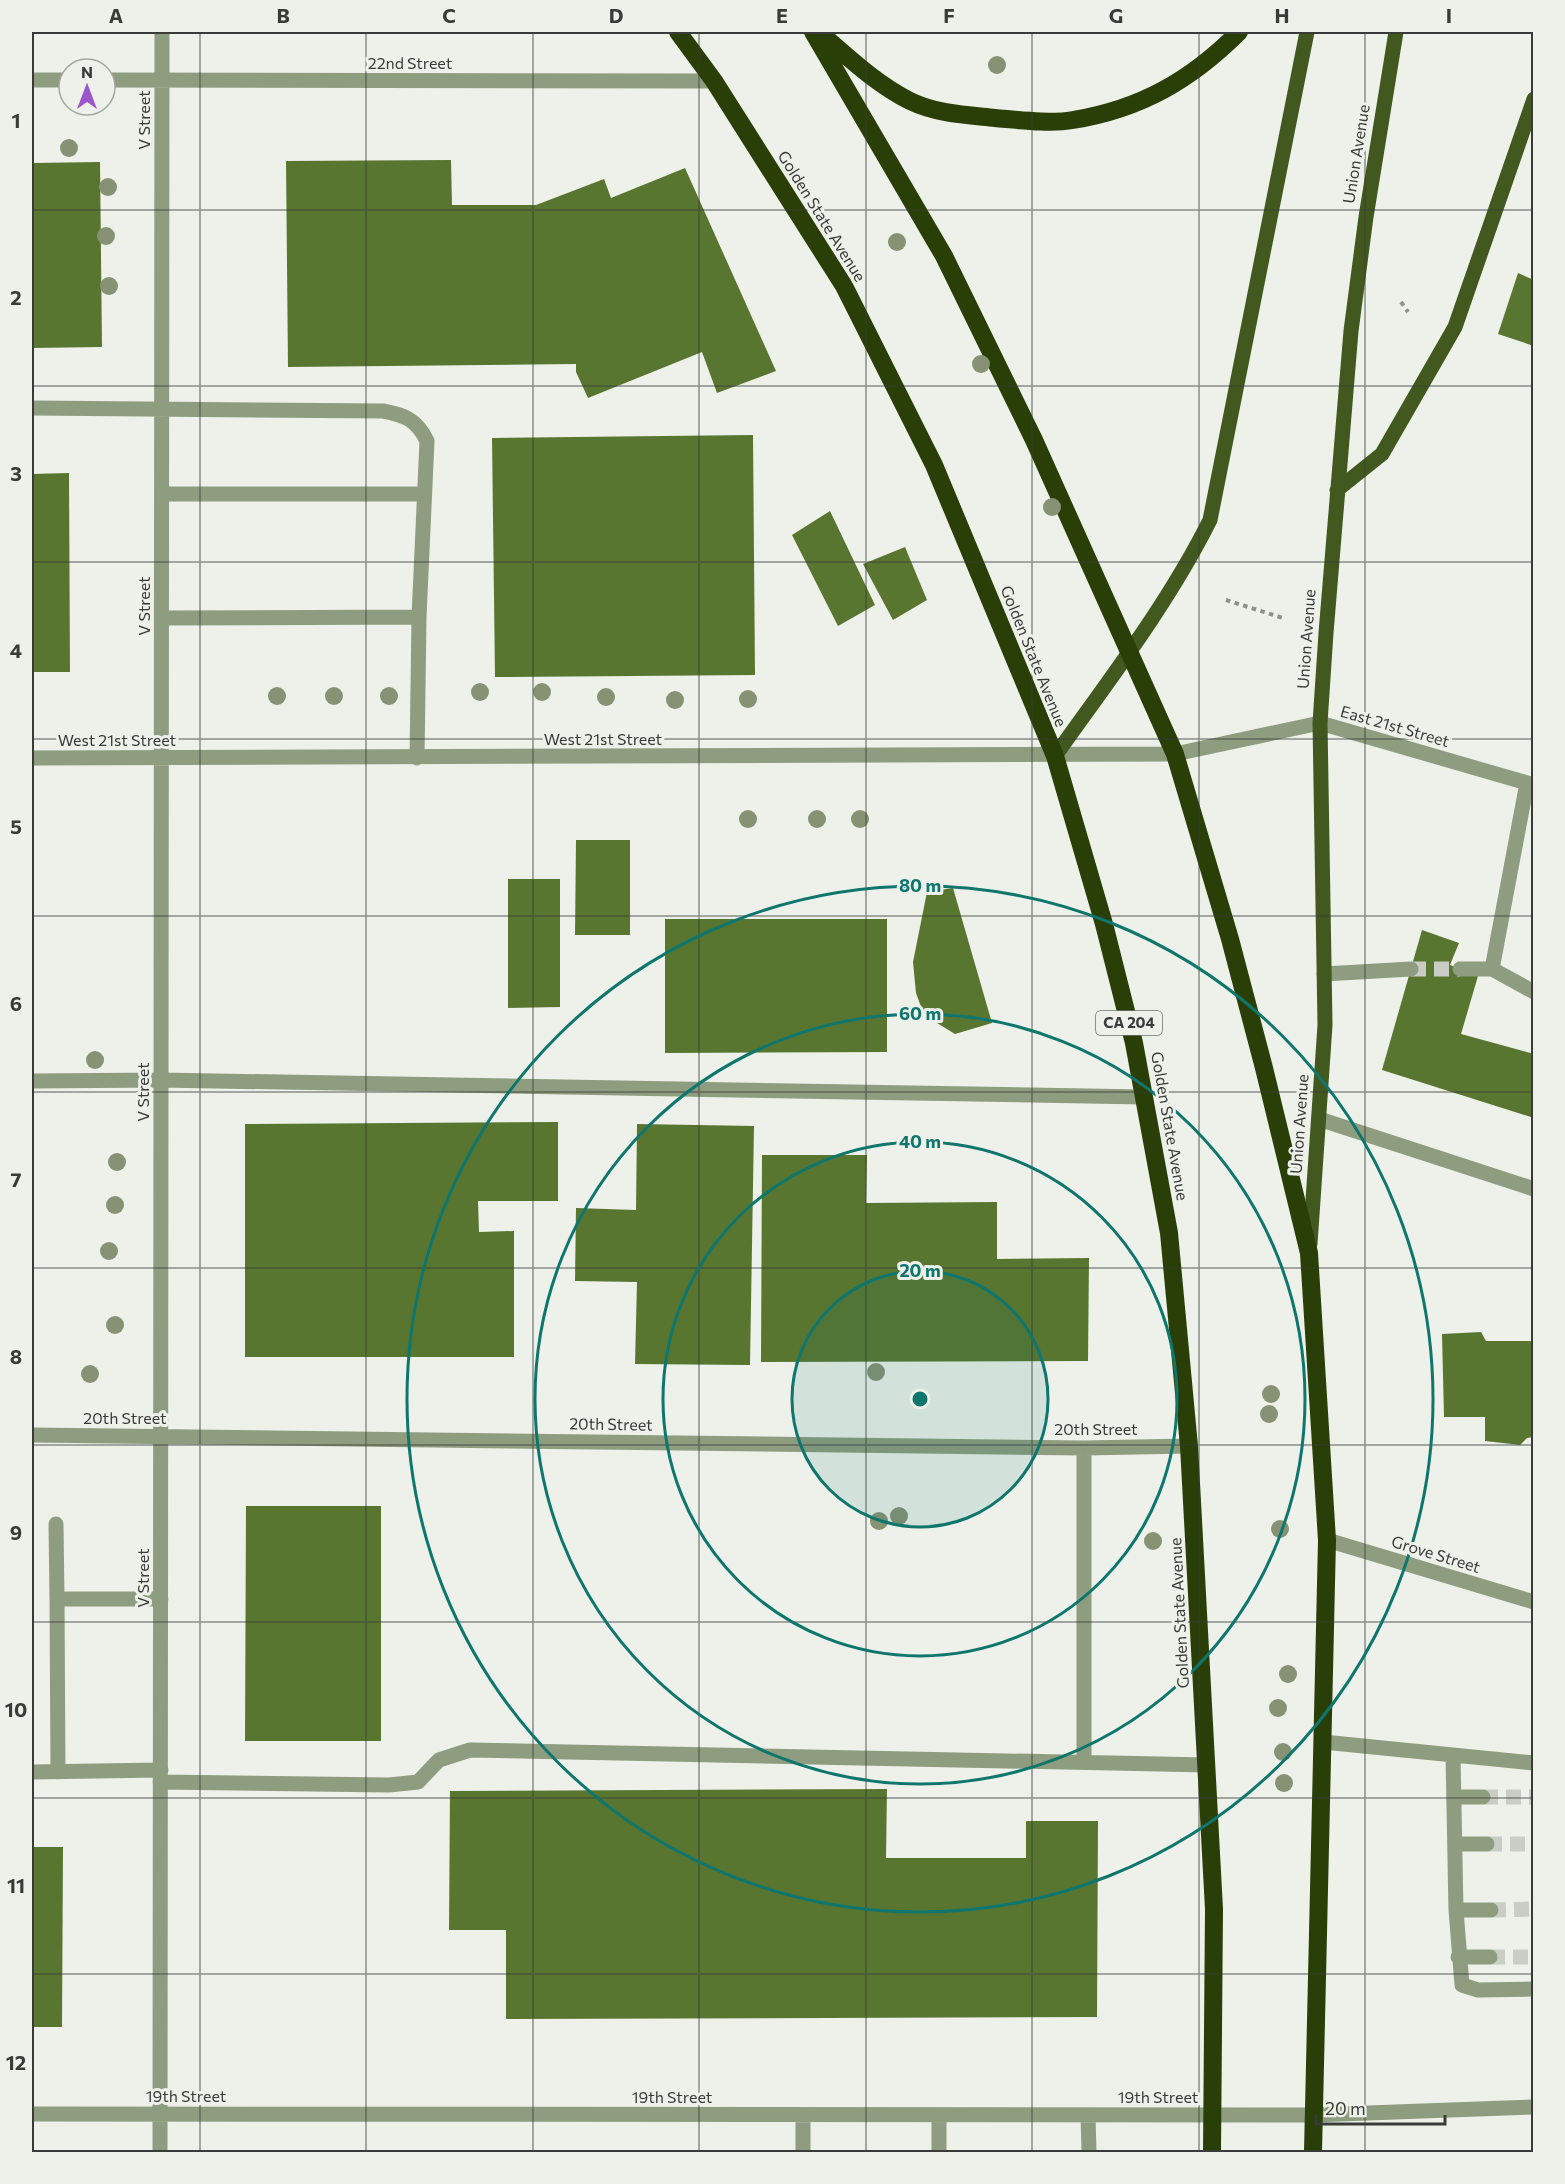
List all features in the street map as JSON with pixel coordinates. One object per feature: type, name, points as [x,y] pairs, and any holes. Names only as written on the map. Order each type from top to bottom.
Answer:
[{"type":"highway","name":"Golden State Avenue","points":[[678,32],[714,81],[844,286],[934,465],[1055,756],[1104,924],[1134,1043],[1169,1233],[1189,1446],[1214,1909],[1213,2115]]},
{"type":"highway","points":[[815,32],[880,83],[912,101],[946,114],[1020,120],[1071,121],[1130,106],[1176,84],[1214,57],[1239,32]]},
{"type":"highway","points":[[815,32],[944,256],[1034,440],[1175,754],[1235,960],[1309,1253],[1328,1540],[1313,2152]]},
{"type":"highway","name":"CA 204","points":[[1212,2152],[1213,2115]]},
{"type":"main road","points":[[1055,756],[1129,652],[1193,554],[1210,520],[1307,32]]},
{"type":"main road","name":"Union Avenue","points":[[1309,1253],[1325,1025],[1320,723],[1351,331],[1366,218],[1396,32]]},
{"type":"main road","points":[[1337,490],[1382,454],[1455,327],[1533,99]]},
{"type":"street","name":"V Street","points":[[160,2152],[162,32]]},
{"type":"street","points":[[32,80],[57,80]]},
{"type":"street","name":"22nd Street","points":[[117,80],[714,81]]},
{"type":"street","points":[[32,408],[383,411],[402,415],[420,428],[427,441],[419,617],[417,758]]},
{"type":"street","points":[[162,494],[424,494]]},
{"type":"street","points":[[162,618],[419,617]]},
{"type":"street","name":"East 21st Street","points":[[1175,754],[1320,723],[1530,784]]},
{"type":"street","name":"West 21st Street","points":[[32,758],[1175,754]]},
{"type":"street","points":[[1492,969],[1530,784]]},
{"type":"street","points":[[1324,974],[1411,969]]},
{"type":"street","points":[[1460,969],[1492,969],[1533,992]]},
{"type":"street","points":[[32,1082],[161,1080],[1144,1097]]},
{"type":"street","points":[[1319,1119],[1533,1189]]},
{"type":"street","name":"20th Street","points":[[32,1435],[1084,1448],[1189,1446]]},
{"type":"street","points":[[1084,1448],[1084,1762]]},
{"type":"street","points":[[56,1524],[58,1772]]},
{"type":"street","name":"Grove Street","points":[[1328,1540],[1533,1602]]},
{"type":"street","points":[[57,1599],[161,1599]]},
{"type":"street","points":[[1323,1742],[1533,1763]]},
{"type":"street","points":[[32,1772],[389,1785],[418,1782],[440,1760],[470,1750],[1207,1765]]},
{"type":"street","points":[[1453,1755],[1456,1910],[1458,1958],[1462,1985],[1479,1990],[1533,1989]]},
{"type":"street","points":[[1454,1797],[1483,1797]]},
{"type":"street","points":[[1455,1844],[1487,1844]]},
{"type":"street","points":[[1456,1910],[1491,1910]]},
{"type":"street","points":[[1458,1958],[1490,1958]]},
{"type":"street","name":"19th Street","points":[[32,2114],[1313,2115],[1533,2107]]},
{"type":"street","points":[[803,2115],[803,2152]]},
{"type":"street","points":[[939,2115],[939,2152]]},
{"type":"street","points":[[1088,2115],[1089,2152]]},
{"type":"path","points":[[1401,302],[1408,312]]},
{"type":"path","points":[[1226,600],[1283,618]]},
{"type":"building","points":[[451,160],[452,205],[536,205],[604,179],[611,198],[685,168],[776,371],[717,393],[702,352],[588,398],[576,372],[576,364],[288,367],[286,161]]},
{"type":"building","points":[[100,162],[102,347],[32,348],[32,163]]},
{"type":"building","points":[[1518,273],[1534,280],[1534,346],[1498,334]]},
{"type":"building","points":[[753,435],[755,675],[495,677],[492,438]]},
{"type":"building","points":[[69,473],[70,672],[32,672],[32,474]]},
{"type":"building","points":[[830,511],[875,605],[838,626],[792,535]]},
{"type":"building","points":[[905,547],[927,600],[893,620],[863,564]]},
{"type":"building","points":[[576,840],[630,840],[630,935],[575,935]]},
{"type":"building","points":[[508,879],[560,879],[560,1007],[508,1008]]},
{"type":"building","points":[[953,888],[992,1023],[955,1034],[924,1015],[916,993],[913,962],[927,892]]},
{"type":"building","points":[[665,919],[887,919],[887,1052],[665,1053]]},
{"type":"building","points":[[1422,930],[1459,943],[1450,965],[1478,976],[1461,1034],[1534,1054],[1534,1118],[1382,1070]]},
{"type":"building","points":[[558,1122],[558,1201],[478,1201],[479,1232],[514,1231],[514,1357],[245,1357],[245,1124]]},
{"type":"building","points":[[637,1124],[754,1126],[750,1365],[635,1364],[637,1282],[575,1281],[576,1208],[636,1210]]},
{"type":"building","points":[[762,1155],[867,1155],[866,1203],[997,1202],[997,1259],[1089,1258],[1088,1361],[761,1362]]},
{"type":"building","points":[[1481,1332],[1486,1341],[1534,1341],[1534,1437],[1527,1438],[1520,1445],[1485,1441],[1485,1417],[1444,1417],[1442,1334]]},
{"type":"building","points":[[246,1506],[381,1506],[381,1741],[245,1741]]},
{"type":"building","points":[[887,1789],[886,1858],[1026,1858],[1026,1821],[1098,1821],[1097,2017],[506,2019],[506,1930],[449,1930],[450,1791]]},
{"type":"building","points":[[32,1847],[63,1847],[62,2027],[32,2027]]},
{"type":"tunnel","points":[[1411,969],[1460,969]]},
{"type":"tunnel","points":[[1483,1797],[1534,1797]]},
{"type":"tunnel","points":[[1487,1844],[1534,1844]]},
{"type":"tunnel","points":[[1491,1910],[1534,1909]]},
{"type":"tunnel","points":[[1490,1957],[1534,1957]]}]
